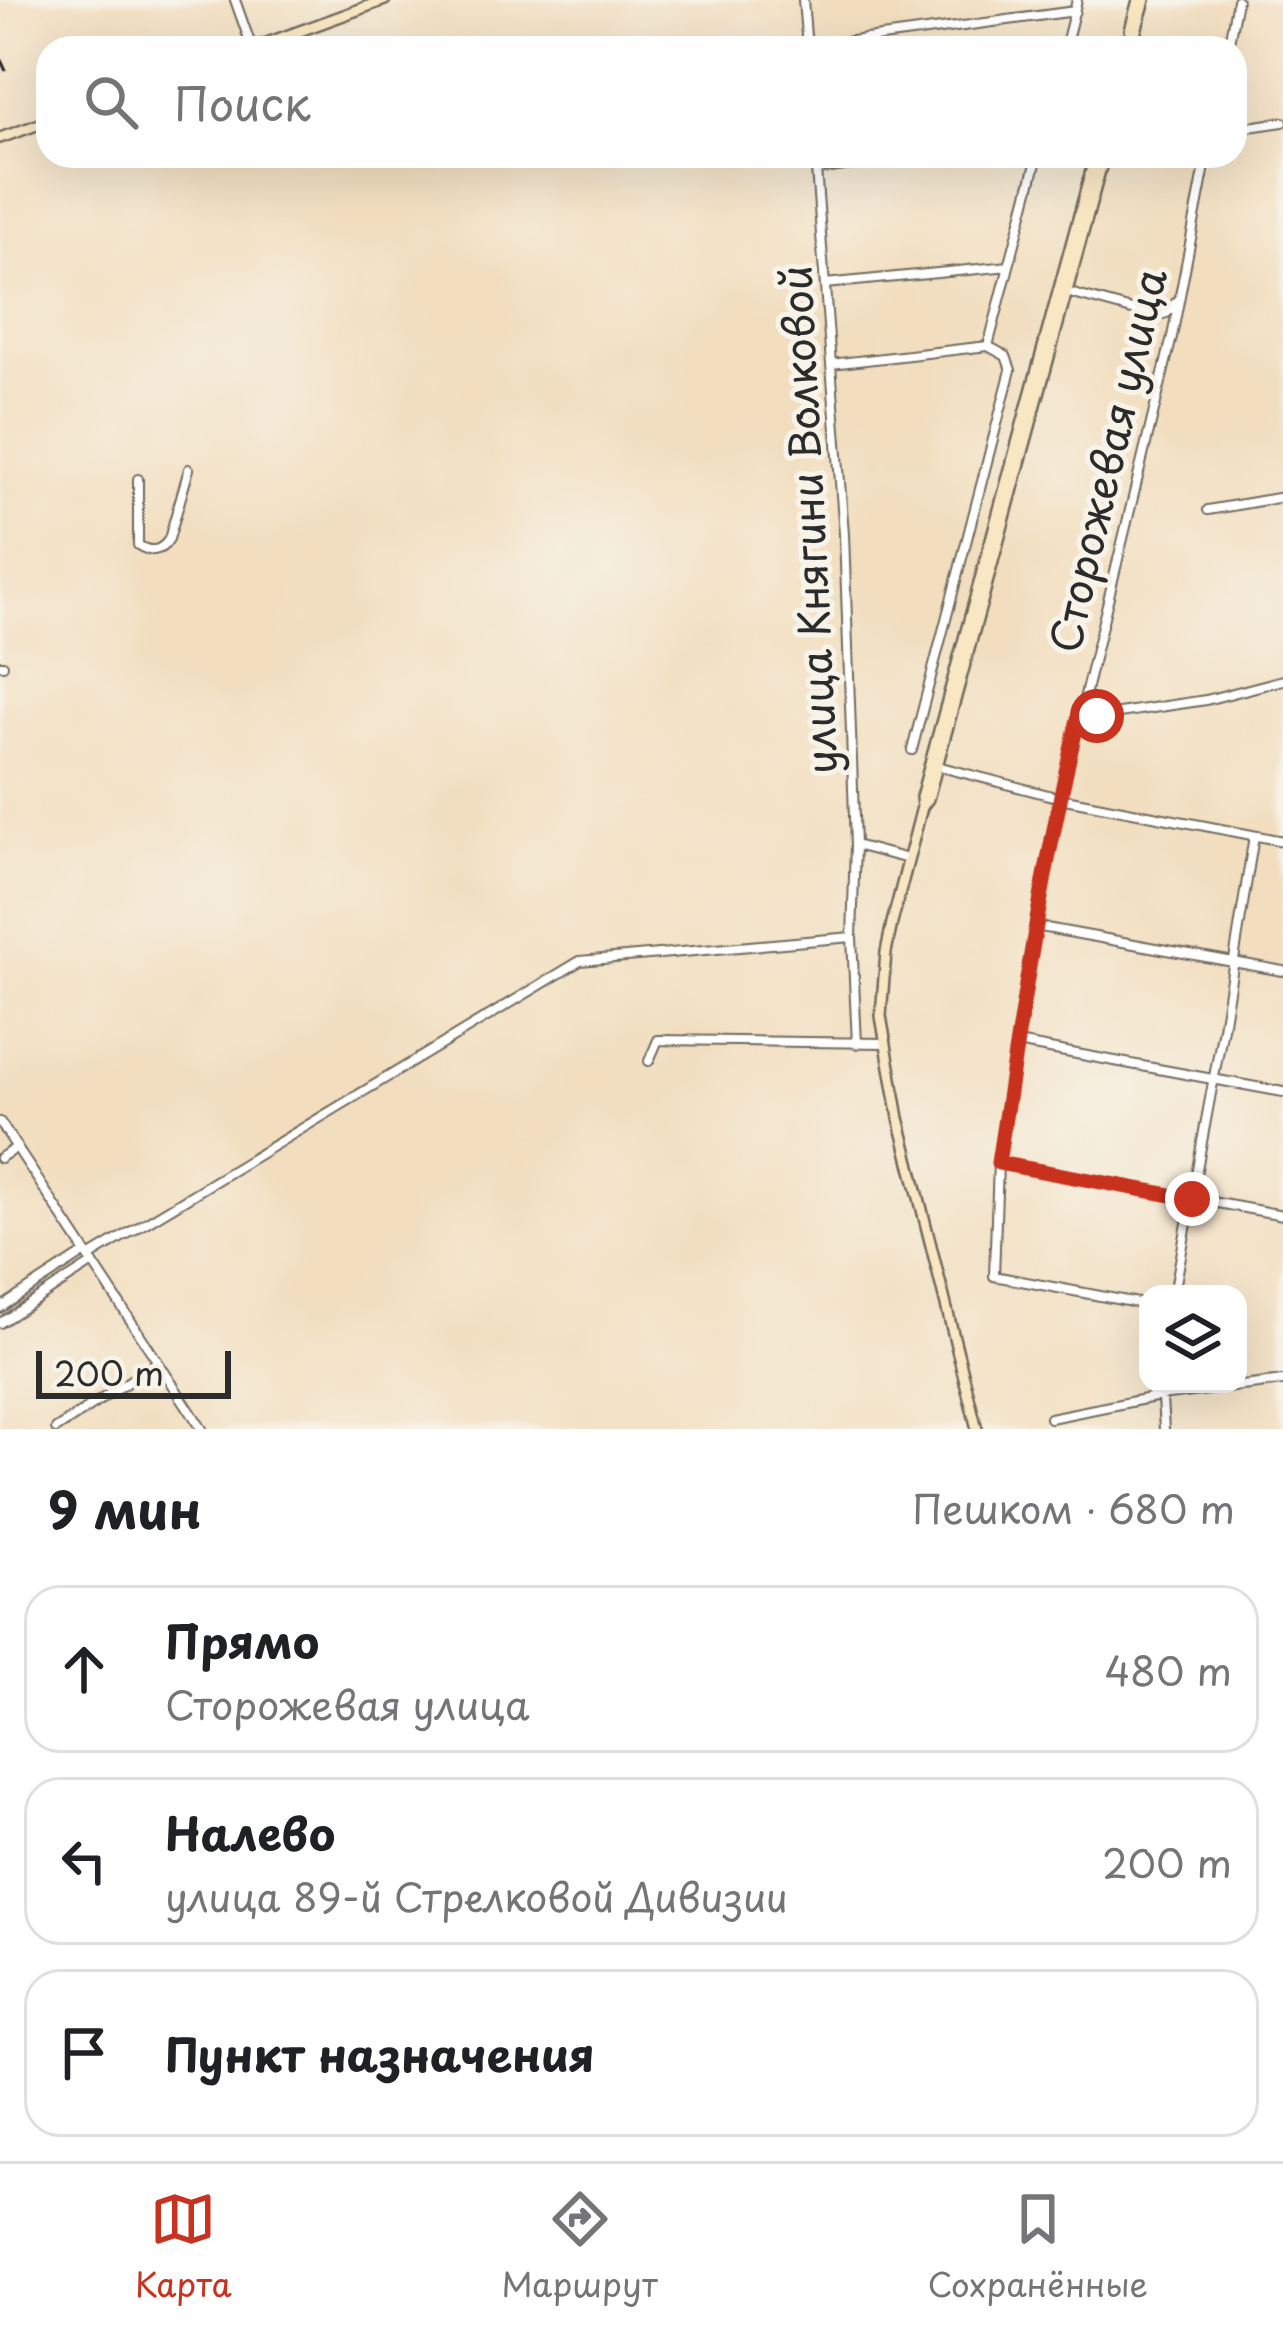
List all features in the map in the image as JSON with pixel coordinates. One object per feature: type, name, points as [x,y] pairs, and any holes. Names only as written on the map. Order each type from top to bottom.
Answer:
[{"type":"main road","points":[[286,36],[386,0]]},
{"type":"main road","points":[[1131,36],[1141,0]]},
{"type":"main road","points":[[0,138],[36,125]]},
{"type":"main road","name":"Сторожевая улица","points":[[922,807],[928,799],[1097,168]]},
{"type":"main road","name":"Сторожевая улица","points":[[977,1429],[899,1118],[881,1016],[886,952],[921,797],[1097,168]]},
{"type":"street","points":[[235,0],[248,36]]},
{"type":"street","points":[[803,0],[806,36]]},
{"type":"street","points":[[1230,36],[1237,0]]},
{"type":"street","points":[[882,36],[1076,5],[1068,36]]},
{"type":"street","points":[[1247,128],[1283,122]]},
{"type":"street","points":[[816,170],[830,168]]},
{"type":"street","points":[[988,346],[1035,168]]},
{"type":"street","name":"Сторожевая улица","points":[[1139,1303],[994,1276],[998,1163],[1060,797],[1180,298],[1205,168]]},
{"type":"street","name":"улица Княгини Волковой","points":[[816,170],[844,534],[857,1044]]},
{"type":"street","points":[[825,284],[1009,266]]},
{"type":"street","points":[[1066,292],[1154,316],[1167,314],[1180,298]]},
{"type":"street","points":[[831,364],[988,346],[1006,356],[1011,370],[912,750]]},
{"type":"street","points":[[138,478],[139,544],[154,551],[169,539],[189,469]]},
{"type":"street","points":[[1208,510],[1283,497]]},
{"type":"street","points":[[1078,719],[1206,700],[1283,680]]},
{"type":"street","points":[[937,766],[1060,797],[1283,841]]},
{"type":"street","points":[[1176,1285],[1254,836]]},
{"type":"street","points":[[855,845],[908,859]]},
{"type":"street","points":[[1035,926],[1283,971]]},
{"type":"street","points":[[0,1308],[580,961],[851,937]]},
{"type":"street","points":[[649,1061],[658,1040],[885,1043]]},
{"type":"street","points":[[1017,1043],[1283,1092]]},
{"type":"street","points":[[0,1122],[202,1429]]},
{"type":"street","points":[[0,1158],[17,1147]]},
{"type":"street","points":[[998,1163],[1283,1215]]},
{"type":"street","points":[[0,1323],[89,1257]]},
{"type":"street","points":[[56,1429],[158,1362]]},
{"type":"street","points":[[1050,1418],[1160,1396],[1283,1382]]},
{"type":"street","points":[[1160,1393],[1164,1429]]},
{"type":"railway","points":[[0,58],[6,71]]},
{"type":"route","points":[[1097,716],[1078,719],[1060,797],[998,1163],[1192,1199]]}]
